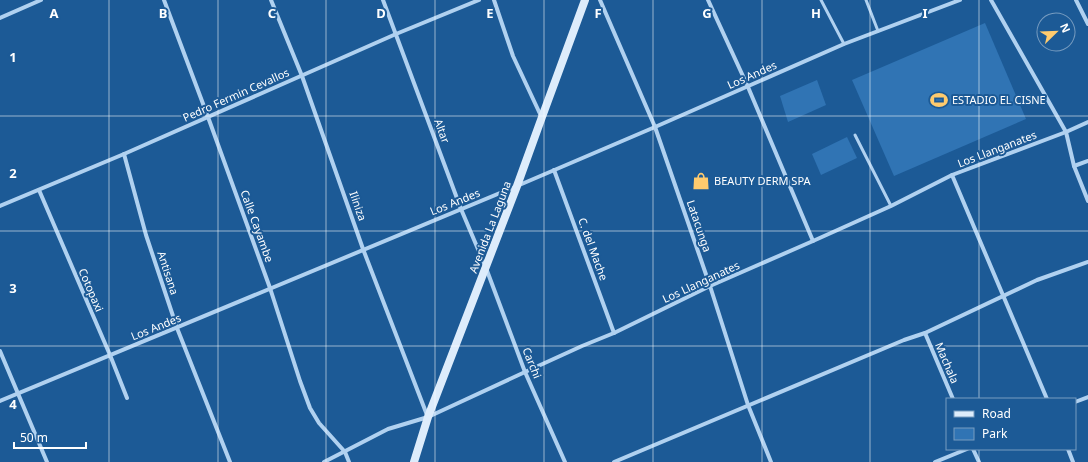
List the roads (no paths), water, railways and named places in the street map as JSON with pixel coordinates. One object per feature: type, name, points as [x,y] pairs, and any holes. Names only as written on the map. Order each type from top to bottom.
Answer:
[{"type":"street","points":[[0,18],[42,0]]},
{"type":"street","name":"Calle Cayambe","points":[[164,0],[270,288],[310,408],[319,423],[345,452]]},
{"type":"street","name":"Iliniza","points":[[271,0],[302,76],[363,250],[428,417]]},
{"type":"street","name":"Altar","points":[[383,0],[461,209],[486,268]]},
{"type":"street","name":"Pedro Fermin Cevallos","points":[[0,206],[124,154],[396,34],[479,0]]},
{"type":"street","points":[[494,0],[514,56],[542,117]]},
{"type":"street","name":"Avenida La Laguna","points":[[414,462],[428,417],[518,186],[585,0]]},
{"type":"street","name":"Latacunga","points":[[600,0],[655,127],[710,286],[748,405],[771,462]]},
{"type":"street","points":[[708,0],[748,87],[813,241]]},
{"type":"street","name":"Los Andes","points":[[0,400],[518,186],[844,44],[960,0]]},
{"type":"street","points":[[991,0],[1066,132],[1074,166],[1088,200]]},
{"type":"street","points":[[1076,0],[1088,24]]},
{"type":"street","name":"Los Llanganates","points":[[324,462],[388,429],[428,417],[582,346],[614,334],[710,286],[891,206],[952,176],[1088,122]]},
{"type":"street","name":"Antisana","points":[[124,154],[146,235],[177,328],[230,462]]},
{"type":"street","points":[[1074,166],[1088,161]]},
{"type":"street","name":"C. del Mache","points":[[554,170],[614,334]]},
{"type":"street","points":[[952,176],[1047,398]]},
{"type":"street","name":"Cotopaxi","points":[[39,190],[110,355],[126,398]]},
{"type":"street","points":[[614,462],[904,340],[925,333],[1004,297],[1037,280],[1088,262]]},
{"type":"street","name":"Carchi","points":[[486,268],[525,372],[565,462]]},
{"type":"street","name":"Machala","points":[[925,333],[952,398]]},
{"type":"street","points":[[0,351],[47,462]]},
{"type":"street","points":[[1076,402],[1088,397]]},
{"type":"street","points":[[935,462],[965,450]]},
{"type":"street","points":[[973,450],[979,462]]},
{"type":"street","points":[[1068,450],[1073,462]]},
{"type":"street","points":[[345,452],[349,462]]},
{"type":"lane","points":[[821,0],[844,44]]},
{"type":"lane","points":[[866,0],[878,31]]},
{"type":"lane","points":[[855,135],[891,206]]},
{"type":"place","name":"ESTADIO EL CISNE","points":[[939,100]]},
{"type":"place","name":"BEAUTY DERM SPA","points":[[701,181]]}]
